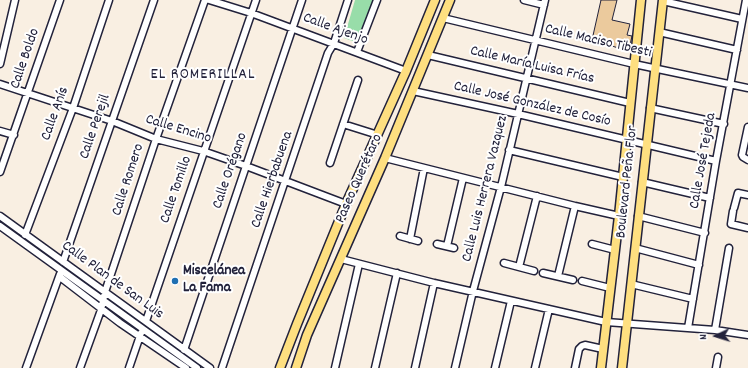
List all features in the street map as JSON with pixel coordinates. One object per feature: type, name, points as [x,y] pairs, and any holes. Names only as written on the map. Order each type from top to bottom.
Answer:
[{"type":"main road","name":"Paseo Querétaro","points":[[280,368],[346,204],[406,71],[435,0]]},
{"type":"main road","name":"Paseo Querétaro","points":[[296,368],[308,335],[438,33],[450,0]]},
{"type":"main road","name":"Boulevard Peña Flor","points":[[601,368],[619,216],[641,0]]},
{"type":"main road","name":"Boulevard Peña Flor","points":[[622,368],[663,0]]},
{"type":"main road","points":[[425,27],[438,33]]},
{"type":"street","points":[[0,64],[15,0]]},
{"type":"street","name":"Calle Boldo","points":[[0,172],[60,0]]},
{"type":"street","name":"Calle Anís","points":[[26,235],[73,108],[109,0]]},
{"type":"street","name":"Calle Perejil","points":[[26,368],[60,277],[62,266],[154,0]]},
{"type":"street","name":"Calle Romero","points":[[80,368],[102,310],[104,292],[205,0]]},
{"type":"street","name":"Calle Ajenjo","points":[[209,0],[293,28],[406,71]]},
{"type":"street","name":"Calle Tomillo","points":[[146,321],[256,0]]},
{"type":"street","name":"Calle Orégano","points":[[184,350],[302,0]]},
{"type":"street","name":"Calle Hierbabuena","points":[[222,368],[328,54],[334,43],[348,0]]},
{"type":"street","points":[[357,52],[376,0]]},
{"type":"street","points":[[524,0],[544,2]]},
{"type":"street","points":[[663,0],[742,19]]},
{"type":"street","name":"Calle José Tejeda","points":[[688,328],[716,161],[746,0]]},
{"type":"street","name":"Calle Luis Herrera Vazquez","points":[[455,368],[473,291],[501,187],[544,2]]},
{"type":"street","name":"Calle Maciso Tibesti","points":[[443,18],[655,69],[748,88]]},
{"type":"street","points":[[659,32],[737,50]]},
{"type":"street","name":"Calle María Luisa Frías","points":[[428,56],[630,102]]},
{"type":"street","points":[[330,162],[358,80]]},
{"type":"street","name":"Calle Encino","points":[[0,84],[112,121],[156,139],[203,151],[346,204]]},
{"type":"street","name":"Calle José González de Cosío","points":[[413,91],[518,114],[716,161]]},
{"type":"street","points":[[650,108],[724,124]]},
{"type":"street","points":[[343,124],[378,135]]},
{"type":"street","points":[[748,127],[742,154],[742,158],[748,160]]},
{"type":"street","points":[[0,131],[14,135]]},
{"type":"street","points":[[509,150],[623,177]]},
{"type":"street","points":[[385,158],[619,216]]},
{"type":"street","points":[[410,239],[424,168]]},
{"type":"street","points":[[447,246],[463,178]]},
{"type":"street","points":[[642,182],[710,198]]},
{"type":"street","points":[[748,195],[738,193],[732,224],[748,228]]},
{"type":"street","points":[[519,267],[537,196]]},
{"type":"street","points":[[558,276],[575,206]]},
{"type":"street","name":"Calle Plan de San Luis","points":[[0,216],[26,235],[103,300],[143,328],[179,362],[197,368]]},
{"type":"street","points":[[638,216],[705,232]]},
{"type":"street","name":"Calle Plan de San Luis","points":[[0,226],[104,292],[210,368]]},
{"type":"street","points":[[400,236],[418,241]]},
{"type":"street","points":[[437,244],[454,248]]},
{"type":"street","points":[[592,244],[615,250]]},
{"type":"street","points":[[635,248],[699,265]]},
{"type":"street","points":[[715,330],[729,248]]},
{"type":"street","points":[[341,259],[434,283],[606,322],[715,330],[748,335]]},
{"type":"street","points":[[504,263],[534,271]]},
{"type":"street","points":[[335,368],[359,264]]},
{"type":"street","points":[[375,368],[397,273]]},
{"type":"street","points":[[543,273],[573,280]]},
{"type":"street","points":[[60,277],[102,310],[186,368]]},
{"type":"street","points":[[582,281],[610,288]]},
{"type":"street","points":[[415,368],[434,283]]},
{"type":"street","points":[[631,284],[693,299]]},
{"type":"street","points":[[495,368],[511,301]]},
{"type":"street","points":[[535,368],[549,309]]},
{"type":"street","points":[[129,368],[143,328]]},
{"type":"street","points":[[575,368],[579,349],[582,346],[585,345],[603,349]]},
{"type":"street","points":[[718,357],[718,368]]},
{"type":"green space","points":[[355,0],[373,0],[358,43],[344,38]]},
{"type":"building","points":[[601,0],[617,0],[612,20],[630,24],[627,35],[632,36],[630,45],[625,50],[592,40]]},
{"type":"place","name":"Miscelánea La Fama","points":[[175,281]]},
{"type":"district","name":"EL ROMERILLAL","points":[[203,76]]}]
